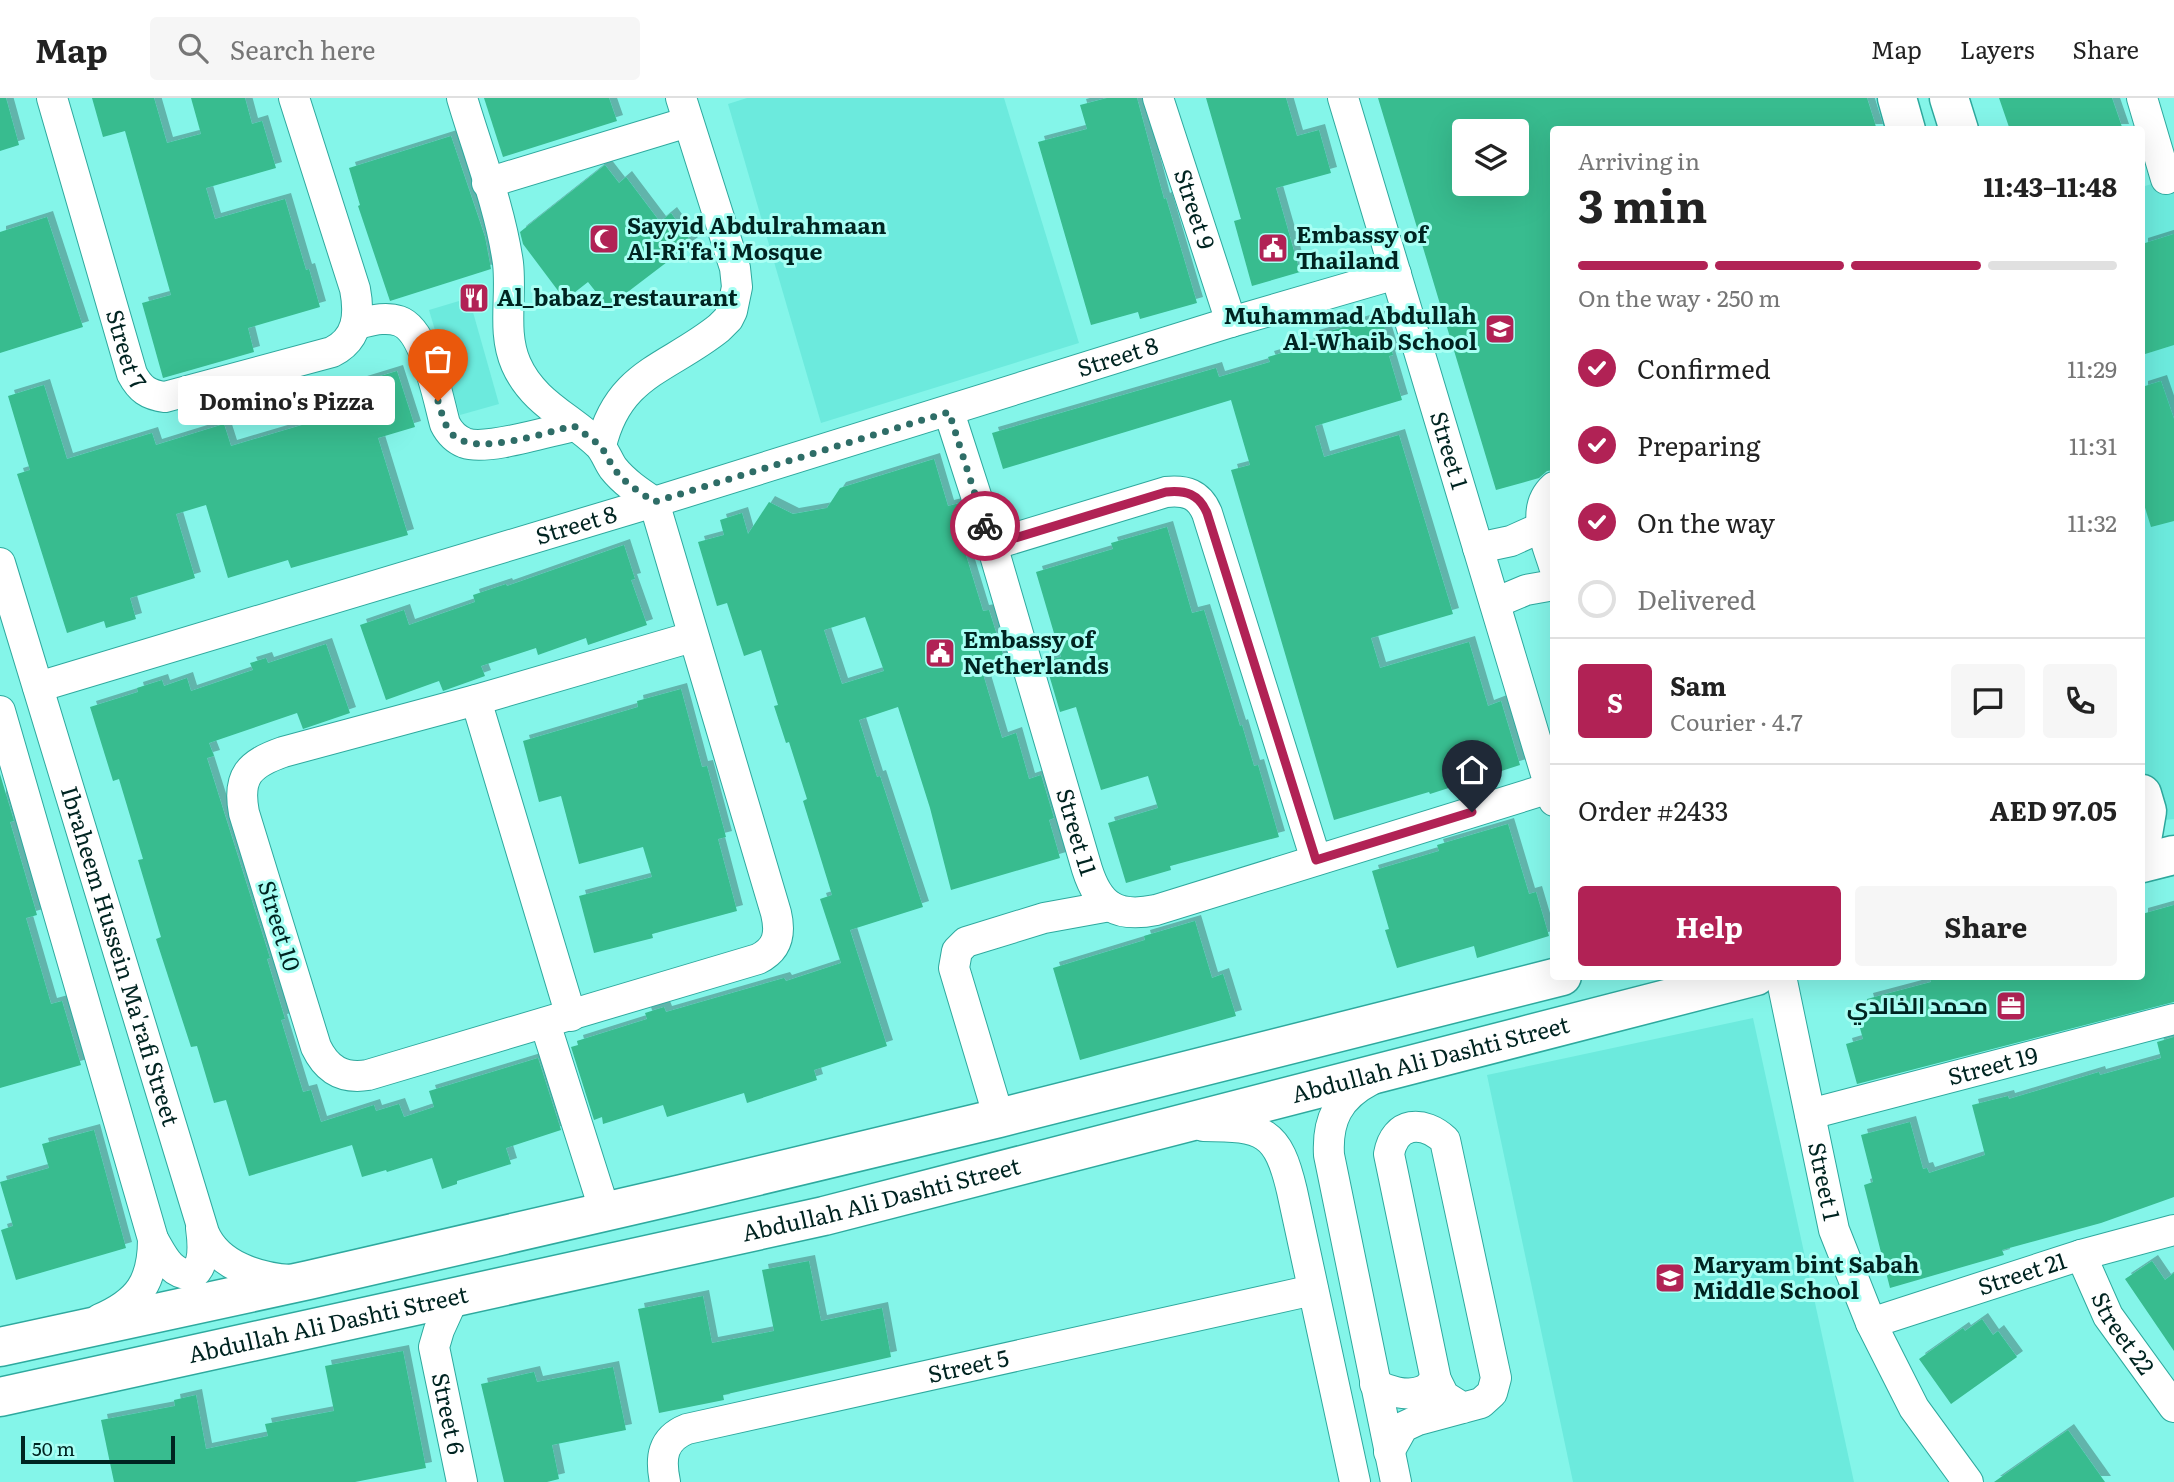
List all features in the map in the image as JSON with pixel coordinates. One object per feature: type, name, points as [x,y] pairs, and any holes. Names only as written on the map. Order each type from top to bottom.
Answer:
[{"type":"main road","points":[[1897,98],[1905,126]]},
{"type":"main road","points":[[1949,98],[1958,126]]},
{"type":"main road","points":[[2145,788],[2174,793]]},
{"type":"main road","points":[[2145,804],[2145,823]]},
{"type":"main road","points":[[2145,862],[2174,855]]},
{"type":"main road","name":"Abdullah Ali Dashti Street","points":[[0,1347],[309,1280],[682,1194],[982,1122],[1550,979]]},
{"type":"main road","name":"Abdullah Ali Dashti Street","points":[[0,1397],[824,1216],[1741,980]]},
{"type":"main road","points":[[749,1231],[725,1226],[721,1210],[729,1199],[904,1161],[937,1148],[982,1122]]},
{"type":"main road","points":[[454,1297],[480,1282],[521,1265],[672,1226],[679,1222],[684,1208],[682,1194]]},
{"type":"street","name":"Street 7","points":[[52,98],[132,373],[141,388],[156,396],[175,396],[332,352],[347,341],[356,324]]},
{"type":"street","points":[[295,98],[355,289],[358,316],[356,324],[391,319],[403,322],[412,331],[425,355],[445,424],[461,441],[489,444],[574,426]]},
{"type":"street","points":[[462,98],[508,264],[509,339],[515,362],[535,394],[601,446],[614,469],[628,484],[654,502]]},
{"type":"street","name":"Street 9","points":[[1158,98],[1231,323]]},
{"type":"street","name":"Street 1","points":[[1343,98],[1550,788]]},
{"type":"street","points":[[2142,98],[2161,181]]},
{"type":"street","points":[[487,183],[684,110],[733,258],[737,287],[732,311],[728,319],[710,335],[650,372],[623,396],[608,422],[601,446]]},
{"type":"street","name":"Street 8","points":[[38,687],[654,502],[1396,274]]},
{"type":"street","name":"Street 11","points":[[949,412],[992,545],[1087,869],[1097,891],[1110,906]]},
{"type":"street","points":[[992,545],[1166,492],[1184,491],[1199,499],[1207,513],[1316,860]]},
{"type":"street","points":[[1550,492],[1541,510],[1542,527],[1550,553]]},
{"type":"street","name":"Street 10","points":[[654,502],[776,913],[778,939],[771,951],[758,959],[368,1075],[349,1076],[330,1068],[316,1047],[244,813],[244,779],[256,763],[268,757],[692,637]]},
{"type":"street","points":[[1478,548],[1511,541],[1542,527]]},
{"type":"street","name":"Ibraheem Hussein Ma'rafi Street","points":[[0,564],[200,1224],[211,1246],[236,1266],[279,1279],[309,1280]]},
{"type":"street","points":[[1494,603],[1526,590],[1550,586]]},
{"type":"street","points":[[476,699],[605,1212]]},
{"type":"street","name":"Ibraheem Hussein Ma'rafi Street","points":[[0,711],[153,1239],[149,1271],[140,1292],[121,1310],[75,1330]]},
{"type":"street","points":[[982,1122],[954,968],[957,951],[966,942],[1034,921],[1110,906],[1126,913],[1156,910],[1316,860],[1550,796]]},
{"type":"street","name":"Street 1","points":[[1782,980],[1834,1230],[1871,1323],[1914,1408],[1968,1482]]},
{"type":"street","name":"Street 19","points":[[1810,1114],[2174,1019]]},
{"type":"street","points":[[1393,1071],[1366,1083],[1345,1097],[1333,1115],[1328,1144],[1330,1169],[1396,1482]]},
{"type":"street","points":[[1164,1129],[1216,1126],[1258,1132],[1277,1145],[1285,1161],[1292,1191],[1355,1482]]},
{"type":"street","points":[[1388,1445],[1403,1427],[1418,1420],[1463,1408],[1480,1403],[1492,1393],[1496,1378],[1445,1140],[1433,1129],[1419,1126],[1403,1129],[1392,1139],[1389,1154],[1436,1380],[1444,1396],[1463,1408]]},
{"type":"street","points":[[1292,1191],[1297,1180],[1304,1178],[1316,1180],[1321,1189],[1364,1381],[1388,1445]]},
{"type":"street","points":[[153,1239],[173,1269],[192,1275],[198,1270],[202,1258],[200,1224]]},
{"type":"street","name":"Street 21","points":[[1871,1323],[2081,1255],[2174,1230]]},
{"type":"street","name":"Street 22","points":[[2081,1255],[2109,1316],[2174,1407]]},
{"type":"street","name":"Street 5","points":[[665,1482],[662,1464],[665,1447],[673,1436],[687,1429],[1314,1290]]},
{"type":"street","name":"Street 6","points":[[454,1297],[434,1347],[462,1482]]},
{"type":"street","name":"Street 6","points":[[393,1311],[416,1327],[434,1347]]},
{"type":"street","points":[[1375,1384],[1387,1391],[1414,1392],[1422,1391],[1436,1380]]},
{"type":"shaded area","points":[[747,98],[1004,98],[1079,343],[821,423],[728,104]]},
{"type":"shaded area","points":[[2174,177],[2174,819],[2145,822],[2145,186]]},
{"type":"shaded area","points":[[469,298],[499,404],[460,415],[429,310]]},
{"type":"shaded area","name":"Maryam bint Sabah Middle School","points":[[1753,1018],[1854,1482],[1573,1482],[1487,1075]]},
{"type":"building","points":[[0,98],[6,98],[19,145],[0,151]]},
{"type":"building","points":[[92,98],[154,98],[167,143],[201,134],[191,98],[245,98],[252,124],[262,121],[276,168],[206,188],[215,219],[285,199],[320,307],[248,328],[254,352],[163,378],[142,303],[171,295],[125,131],[103,137]]},
{"type":"building","points":[[484,98],[609,98],[617,121],[503,157]]},
{"type":"building","points":[[1107,98],[1137,98],[1164,199],[1166,198],[1197,303],[1140,319],[1138,312],[1091,325],[1038,142],[1087,129],[1080,105]]},
{"type":"building","points":[[1206,98],[1286,98],[1297,136],[1319,130],[1331,173],[1276,188],[1300,272],[1252,286],[1234,221],[1241,219]]},
{"type":"building","name":"Muhammad Abdullah Al-Whaib School","points":[[1378,98],[1867,98],[1876,126],[1550,126],[1550,471],[1539,478],[1496,490]]},
{"type":"building","points":[[1999,98],[2112,98],[2122,126],[2009,126]]},
{"type":"building","points":[[451,136],[485,237],[491,269],[390,301],[358,206],[360,205],[349,168]]},
{"type":"building","name":"Sayyid Abdulrahmaan Al-Ri'fa'i Mosque","points":[[605,165],[619,183],[626,177],[660,222],[671,213],[692,243],[608,307],[588,282],[565,300],[523,244],[520,232]]},
{"type":"building","points":[[47,217],[83,327],[0,353],[0,232]]},
{"type":"building","points":[[2174,234],[2174,345],[2145,354],[2145,243]]},
{"type":"building","points":[[1381,316],[1393,355],[1389,356],[1402,400],[1315,426],[1324,457],[1399,435],[1453,614],[1371,638],[1380,668],[1469,642],[1488,706],[1501,701],[1520,765],[1430,794],[1429,792],[1334,820],[1231,470],[1250,465],[1231,400],[1003,469],[992,433],[1216,368],[1219,377],[1270,362],[1268,357],[1315,343],[1313,336]]},
{"type":"building","points":[[397,371],[415,427],[378,438],[408,535],[291,568],[288,560],[228,578],[206,505],[176,514],[195,578],[130,598],[136,619],[106,628],[104,621],[67,633],[17,474],[30,470],[8,396],[44,385],[67,459],[152,433],[156,445],[224,424],[231,446],[329,417],[322,394]]},
{"type":"building","points":[[2161,381],[2174,419],[2174,521],[2151,527],[2145,508],[2145,386]]},
{"type":"building","points":[[934,459],[948,506],[960,503],[970,536],[961,539],[983,611],[989,610],[1007,667],[983,674],[1002,738],[1016,733],[1029,779],[1041,775],[1054,818],[1049,820],[1060,858],[951,890],[930,808],[898,707],[859,720],[923,907],[850,930],[887,1046],[814,1070],[817,1080],[747,1103],[744,1093],[667,1117],[663,1105],[603,1124],[602,1117],[594,1120],[571,1047],[578,1045],[577,1041],[647,1019],[645,1013],[664,1007],[666,1012],[784,978],[786,981],[841,963],[820,899],[832,895],[803,801],[807,799],[774,706],[778,705],[761,650],[744,656],[727,603],[717,606],[698,542],[724,535],[720,520],[742,513],[748,534],[769,502],[793,514],[827,508],[840,488]],"holes":[[[865,617],[884,671],[842,684],[824,630]]]},
{"type":"building","points":[[1167,527],[1192,613],[1204,610],[1240,726],[1242,725],[1254,766],[1258,765],[1279,837],[1170,866],[1171,870],[1126,883],[1108,823],[1158,808],[1148,776],[1101,790],[1076,707],[1060,712],[1045,661],[1061,657],[1036,572],[1113,549],[1111,543]]},
{"type":"building","points":[[624,545],[635,579],[631,580],[647,625],[588,645],[586,638],[538,655],[536,648],[481,666],[485,676],[443,691],[439,681],[386,700],[360,625],[404,610],[409,625],[475,602],[473,595],[506,584],[507,586]]},
{"type":"building","points":[[326,644],[350,713],[303,729],[297,713],[209,743],[214,756],[207,758],[270,958],[267,959],[285,1019],[281,1020],[303,1092],[311,1090],[321,1122],[374,1105],[376,1111],[399,1104],[404,1117],[434,1107],[429,1091],[538,1058],[561,1130],[506,1148],[511,1164],[457,1181],[457,1184],[442,1189],[432,1158],[362,1177],[352,1145],[249,1176],[226,1100],[214,1103],[197,1046],[191,1047],[156,939],[161,937],[138,860],[143,859],[119,779],[113,781],[90,707],[138,692],[137,688],[162,680],[164,686],[187,678],[191,691],[253,670],[250,663],[266,658],[268,663]]},
{"type":"building","points":[[681,689],[702,767],[707,766],[726,837],[718,839],[737,911],[652,934],[653,938],[594,953],[579,896],[652,877],[643,847],[579,864],[561,796],[539,802],[523,741],[638,707],[637,701]]},
{"type":"building","points":[[0,774],[14,821],[10,822],[37,915],[26,918],[51,1004],[62,1001],[81,1065],[0,1088]]},
{"type":"building","points":[[1508,824],[1529,894],[1536,892],[1549,936],[1477,958],[1474,946],[1397,968],[1385,930],[1389,929],[1372,871],[1439,851],[1437,845]]},
{"type":"building","points":[[2174,905],[2174,1002],[1857,1084],[1846,1044],[1863,1039],[1858,1021],[1872,1017],[1867,999],[1931,982],[1930,980],[2145,980],[2145,913]]},
{"type":"building","points":[[1195,921],[1212,978],[1223,974],[1236,1016],[1080,1060],[1053,968],[1145,940],[1144,936]]},
{"type":"building","points":[[2174,1037],[2174,1197],[2101,1223],[2002,1250],[2004,1255],[1890,1288],[1864,1185],[1873,1182],[1861,1135],[1910,1122],[1923,1169],[1927,1168],[1929,1173],[1985,1155],[1972,1105],[2008,1096],[2009,1099],[2099,1072],[2100,1075],[2161,1058],[2157,1042]]},
{"type":"building","points":[[94,1130],[126,1248],[16,1280],[1,1230],[13,1226],[0,1182],[49,1168],[42,1144]]},
{"type":"building","points":[[809,1261],[821,1321],[882,1308],[891,1357],[723,1395],[724,1400],[659,1413],[638,1309],[703,1296],[712,1343],[774,1331],[762,1270]]},
{"type":"building","points":[[2152,1261],[2165,1280],[2174,1273],[2174,1351],[2125,1279]]},
{"type":"building","points":[[1982,1319],[1993,1335],[1998,1331],[2017,1357],[1951,1404],[1919,1359],[1963,1328],[1965,1331]]},
{"type":"building","points":[[403,1351],[426,1468],[355,1482],[114,1482],[101,1420],[175,1406],[174,1400],[196,1395],[206,1449],[268,1436],[265,1424],[334,1411],[325,1366]]},
{"type":"building","points":[[613,1367],[626,1430],[552,1445],[559,1479],[547,1482],[504,1482],[481,1384],[534,1372],[537,1382]]},
{"type":"building","points":[[2068,1430],[2105,1482],[1994,1482]]},
{"type":"way so far","points":[[438,401],[448,429],[456,438],[466,443],[489,444],[574,426],[601,446],[614,469],[628,484],[654,502],[949,412],[985,526]]},
{"type":"place","name":"Sayyid Abdulrahmaan Al-Ri'fa'i Mosque","points":[[604,239]]},
{"type":"place","name":"Embassy of Thailand","points":[[1273,248]]},
{"type":"place","name":"Al_babaz_restaurant","points":[[474,298]]},
{"type":"place","name":"Muhammad Abdullah Al-Whaib School","points":[[1500,329]]},
{"type":"place","name":"Domino's Pizza","points":[[438,401]]},
{"type":"place","name":"Embassy of Netherlands","points":[[940,653]]},
{"type":"place","name":"محمد الخالدي","points":[[2011,1006]]},
{"type":"place","name":"Maryam bint Sabah Middle School","points":[[1670,1278]]},
{"type":"route","points":[[985,526],[992,545],[1166,492],[1184,491],[1195,495],[1207,513],[1316,860],[1472,812]]}]
